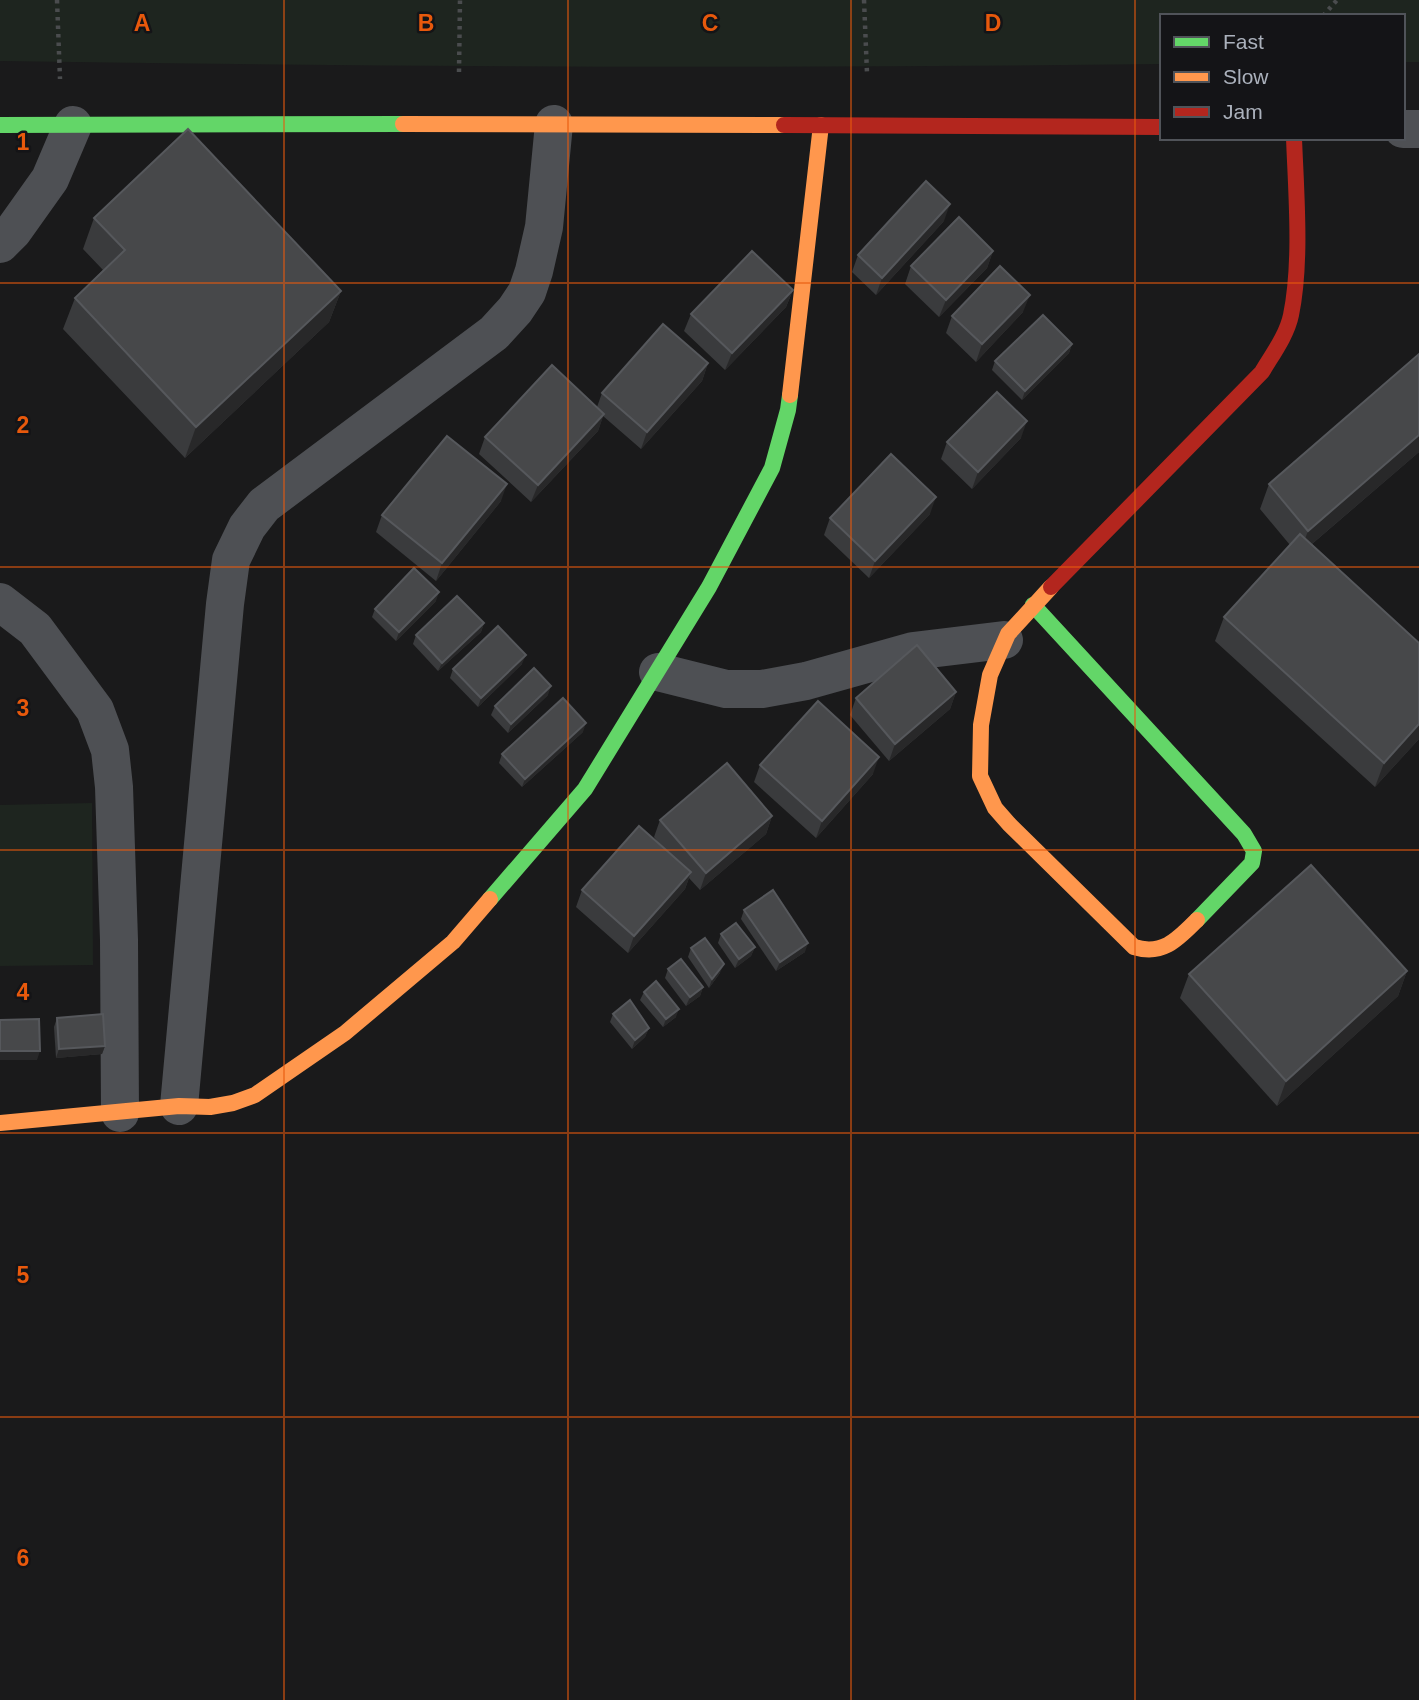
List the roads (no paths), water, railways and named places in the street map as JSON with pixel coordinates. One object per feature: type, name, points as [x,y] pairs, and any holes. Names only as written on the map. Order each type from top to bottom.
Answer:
[{"type":"street","points":[[179,1106],[231,559],[247,527],[264,505],[494,333],[515,310],[527,292],[544,227],[554,124]]},
{"type":"street","points":[[0,125],[1160,127]]},
{"type":"street","points":[[0,244],[13,231],[50,179],[73,125]]},
{"type":"street","points":[[0,1122],[179,1106],[210,1107],[255,1095],[345,1033],[453,942],[584,789],[709,587],[772,468],[788,410],[821,125]]},
{"type":"street","points":[[1033,605],[1244,834],[1254,851],[1252,863],[1175,942],[1164,949],[1152,951],[1134,947],[995,808],[980,776],[981,725],[990,674],[1004,640],[1033,605],[1262,372],[1281,340],[1291,317],[1297,242],[1294,140]]},
{"type":"street","points":[[0,603],[36,629],[95,710],[110,750],[114,786],[119,940],[120,1113]]},
{"type":"street","points":[[658,672],[726,689],[762,689],[806,681],[913,650],[1004,640]]}]
